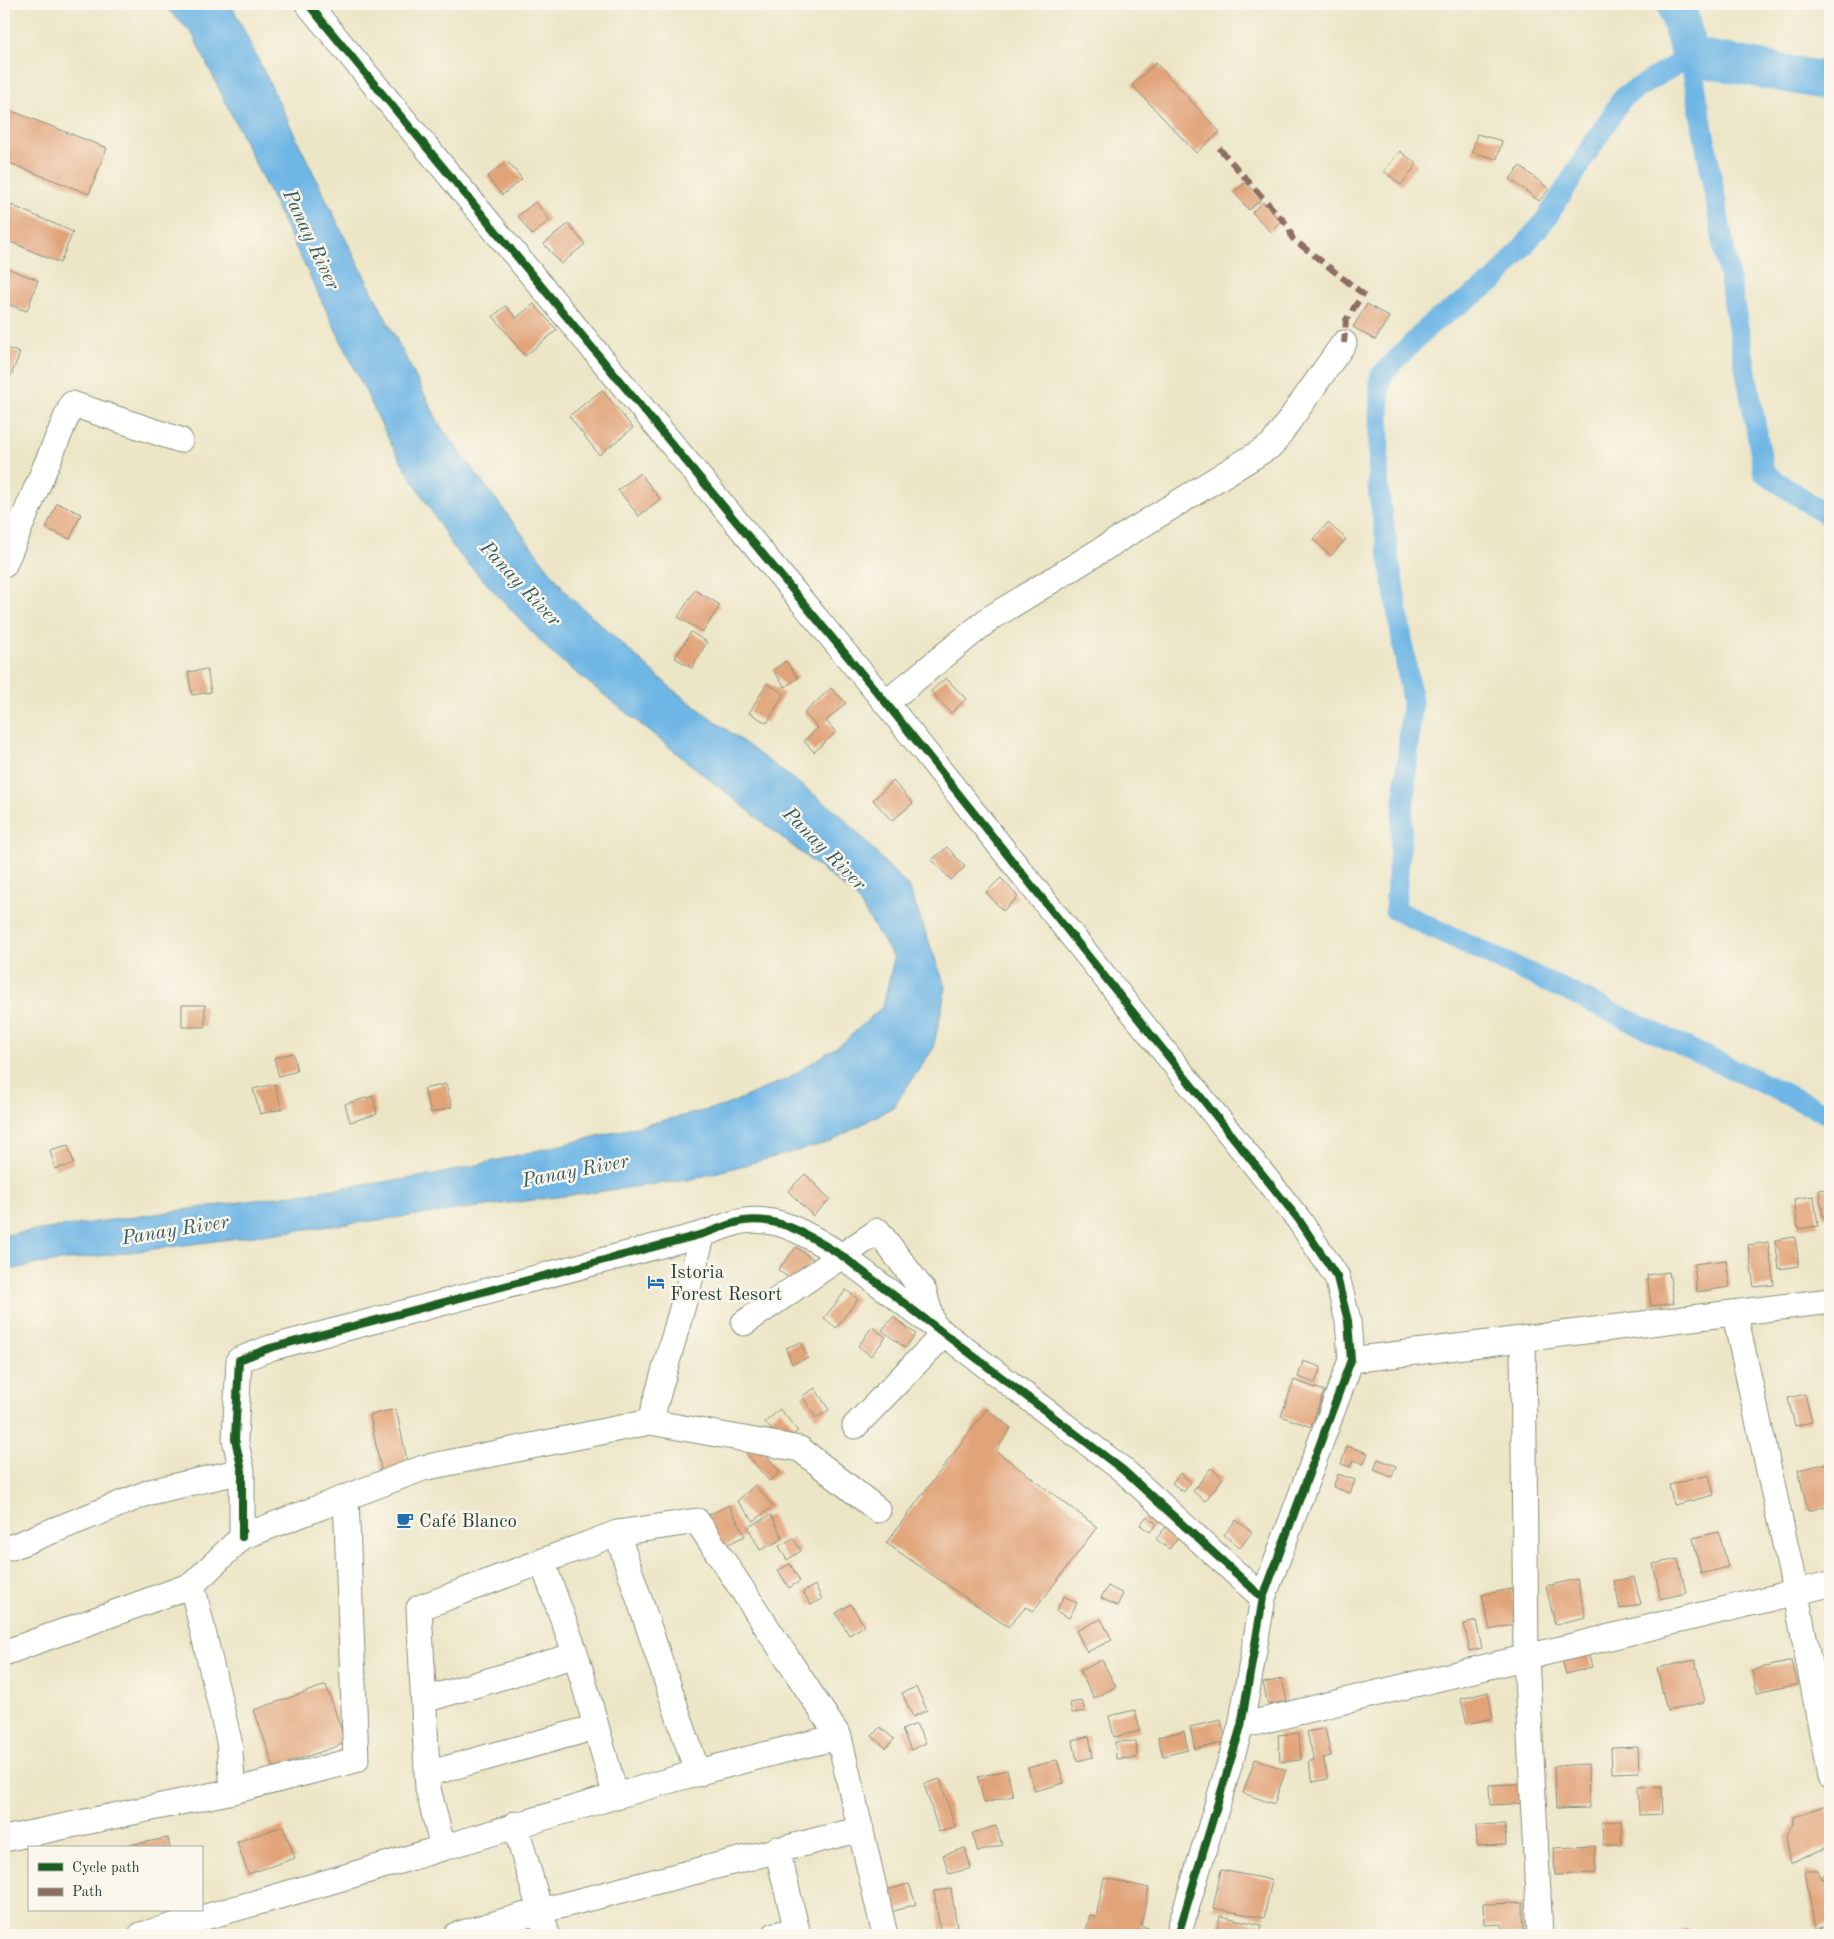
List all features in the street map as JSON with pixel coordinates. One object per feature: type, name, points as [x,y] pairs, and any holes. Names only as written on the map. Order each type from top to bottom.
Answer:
[{"type":"street","points":[[308,4],[886,703],[1299,1220],[1337,1277],[1348,1321],[1351,1360],[1262,1598],[1241,1726],[1178,1935]]},
{"type":"street","points":[[886,703],[988,619],[1272,444],[1344,343]]},
{"type":"street","points":[[4,564],[72,404],[180,440]]},
{"type":"street","points":[[242,1537],[242,1472],[235,1439],[239,1360],[270,1348],[703,1234],[743,1221],[774,1221],[799,1231],[841,1255],[1123,1470],[1262,1598]]},
{"type":"street","points":[[744,1323],[878,1231],[924,1292],[938,1330]]},
{"type":"street","points":[[650,1422],[703,1234]]},
{"type":"street","points":[[1351,1360],[1830,1301]]},
{"type":"street","points":[[1735,1314],[1796,1594],[1830,1776]]},
{"type":"street","points":[[855,1426],[938,1330]]},
{"type":"street","points":[[1523,1339],[1526,1658],[1540,1935]]},
{"type":"street","points":[[4,1653],[192,1585],[242,1537],[423,1468],[650,1422],[800,1449],[878,1510]]},
{"type":"street","points":[[12,1547],[150,1492],[242,1472]]},
{"type":"street","points":[[4,1840],[233,1791],[356,1760],[346,1497]]},
{"type":"street","points":[[443,1848],[428,1789],[419,1608],[617,1534],[697,1521],[839,1737],[885,1935]]},
{"type":"street","points":[[617,1534],[698,1774]]},
{"type":"street","points":[[542,1561],[576,1655],[616,1797]]},
{"type":"street","points":[[1241,1726],[1796,1594],[1830,1584]]},
{"type":"street","points":[[192,1585],[229,1742],[233,1791]]},
{"type":"street","points":[[424,1700],[576,1655]]},
{"type":"street","points":[[427,1774],[596,1727]]},
{"type":"street","points":[[141,1935],[190,1928],[515,1824],[764,1754],[839,1737]]},
{"type":"street","points":[[515,1824],[547,1935]]},
{"type":"street","points":[[456,1935],[540,1911],[860,1829]]},
{"type":"street","points":[[777,1849],[790,1933]]},
{"type":"water","name":"Panay River","points":[[162,4],[231,4],[344,236],[441,427],[569,596],[672,689],[840,814],[909,888],[946,988],[933,1049],[893,1107],[830,1142],[688,1180],[37,1264],[4,1271],[4,1235],[435,1175],[724,1106],[787,1079],[844,1042],[883,1006],[894,958],[855,896],[553,654],[455,550],[391,444],[192,33]]},
{"type":"building","points":[[1156,63],[1220,132],[1196,153],[1132,85]]},
{"type":"building","points":[[4,108],[107,148],[89,194],[4,161]]},
{"type":"building","points":[[1477,134],[1502,141],[1497,159],[1472,152]]},
{"type":"building","points":[[1400,151],[1417,164],[1401,185],[1384,171]]},
{"type":"building","points":[[507,161],[522,179],[502,195],[487,177]]},
{"type":"building","points":[[1520,166],[1549,189],[1539,201],[1510,179]]},
{"type":"building","points":[[1246,182],[1261,200],[1249,210],[1234,192]]},
{"type":"building","points":[[4,202],[73,232],[60,263],[4,239]]},
{"type":"building","points":[[535,202],[550,220],[532,235],[518,216]]},
{"type":"building","points":[[1263,202],[1281,222],[1271,232],[1252,212]]},
{"type":"building","points":[[568,224],[585,244],[561,264],[544,244]]},
{"type":"building","points":[[4,267],[38,280],[27,311],[4,303]]},
{"type":"building","points":[[534,304],[557,330],[525,356],[493,316],[506,306],[516,318]]},
{"type":"building","points":[[1367,304],[1389,317],[1375,340],[1353,327]]},
{"type":"building","points":[[4,347],[20,353],[10,378],[4,376]]},
{"type":"building","points":[[602,390],[633,428],[599,455],[569,416]]},
{"type":"building","points":[[640,473],[660,499],[639,516],[618,490]]},
{"type":"building","points":[[57,503],[81,514],[70,539],[46,528]]},
{"type":"building","points":[[1328,523],[1346,539],[1331,556],[1313,539]]},
{"type":"building","points":[[695,590],[720,605],[703,632],[678,617]]},
{"type":"building","points":[[691,632],[707,642],[692,668],[675,658]]},
{"type":"building","points":[[786,661],[798,678],[785,687],[773,670]]},
{"type":"building","points":[[207,669],[211,692],[192,695],[188,672]]},
{"type":"building","points":[[946,678],[966,699],[951,713],[931,691]]},
{"type":"building","points":[[767,683],[784,694],[767,723],[749,713]]},
{"type":"building","points":[[831,688],[846,703],[826,721],[836,732],[814,752],[804,741],[818,728],[804,713]]},
{"type":"building","points":[[893,781],[913,803],[892,821],[873,800]]},
{"type":"building","points":[[947,847],[965,867],[951,880],[932,860]]},
{"type":"building","points":[[1001,878],[1018,897],[1003,911],[986,892]]},
{"type":"building","points":[[182,1005],[205,1005],[205,1027],[182,1027]]},
{"type":"building","points":[[293,1053],[297,1071],[279,1076],[274,1058]]},
{"type":"building","points":[[275,1084],[282,1109],[260,1114],[253,1089]]},
{"type":"building","points":[[446,1084],[452,1107],[431,1113],[424,1089]]},
{"type":"building","points":[[373,1096],[377,1114],[350,1122],[345,1104]]},
{"type":"building","points":[[68,1145],[74,1164],[55,1169],[50,1150]]},
{"type":"building","points":[[805,1174],[830,1199],[813,1216],[788,1191]]},
{"type":"building","points":[[1830,1189],[1830,1216],[1823,1217],[1819,1190]]},
{"type":"building","points":[[1814,1196],[1818,1226],[1798,1229],[1794,1199]]},
{"type":"building","points":[[1795,1237],[1799,1266],[1779,1269],[1775,1240]]},
{"type":"building","points":[[1768,1242],[1774,1285],[1754,1287],[1748,1245]]},
{"type":"building","points":[[796,1247],[813,1259],[796,1283],[778,1270]]},
{"type":"building","points":[[1726,1260],[1730,1287],[1697,1292],[1694,1264]]},
{"type":"building","points":[[1669,1272],[1674,1303],[1651,1306],[1647,1275]]},
{"type":"building","points":[[846,1290],[858,1299],[836,1328],[824,1318]]},
{"type":"building","points":[[893,1317],[916,1334],[905,1348],[882,1330]]},
{"type":"building","points":[[872,1327],[886,1337],[871,1356],[858,1346]]},
{"type":"building","points":[[801,1342],[808,1358],[792,1364],[786,1348]]},
{"type":"building","points":[[1303,1361],[1321,1367],[1315,1383],[1298,1377]]},
{"type":"building","points":[[1294,1380],[1324,1391],[1311,1427],[1281,1416]]},
{"type":"building","points":[[815,1388],[829,1410],[816,1418],[802,1396]]},
{"type":"building","points":[[1805,1394],[1812,1422],[1795,1426],[1788,1398]]},
{"type":"building","points":[[396,1409],[409,1469],[382,1475],[370,1415]]},
{"type":"building","points":[[780,1409],[798,1431],[782,1443],[765,1422]]},
{"type":"building","points":[[987,1409],[1011,1428],[996,1451],[1097,1527],[1034,1611],[1026,1607],[1008,1627],[886,1543]]},
{"type":"building","points":[[757,1444],[780,1472],[769,1481],[746,1453]]},
{"type":"building","points":[[1347,1446],[1368,1453],[1364,1464],[1353,1460],[1350,1467],[1341,1464]]},
{"type":"building","points":[[1378,1459],[1396,1466],[1392,1477],[1374,1470]]},
{"type":"building","points":[[1827,1463],[1830,1477],[1830,1505],[1808,1511],[1798,1470]]},
{"type":"building","points":[[1211,1468],[1223,1478],[1205,1501],[1193,1491]]},
{"type":"building","points":[[1180,1473],[1191,1482],[1184,1492],[1172,1483]]},
{"type":"building","points":[[1338,1474],[1355,1480],[1350,1493],[1333,1487]]},
{"type":"building","points":[[1709,1475],[1714,1495],[1674,1505],[1669,1485]]},
{"type":"building","points":[[755,1485],[773,1506],[754,1521],[737,1501]]},
{"type":"building","points":[[729,1505],[745,1536],[722,1547],[707,1516]]},
{"type":"building","points":[[771,1515],[783,1539],[760,1550],[748,1527]]},
{"type":"building","points":[[1147,1516],[1157,1524],[1150,1532],[1140,1525]]},
{"type":"building","points":[[1236,1520],[1252,1532],[1240,1548],[1224,1535]]},
{"type":"building","points":[[1166,1527],[1179,1537],[1169,1549],[1156,1539]]},
{"type":"building","points":[[1719,1532],[1728,1567],[1701,1574],[1693,1538]]},
{"type":"building","points":[[793,1538],[801,1551],[787,1560],[779,1546]]},
{"type":"building","points":[[1678,1559],[1686,1593],[1661,1599],[1653,1564]]},
{"type":"building","points":[[790,1564],[800,1581],[789,1588],[778,1570]]},
{"type":"building","points":[[1634,1577],[1641,1604],[1620,1609],[1614,1581]]},
{"type":"building","points":[[1577,1579],[1586,1618],[1555,1625],[1546,1586]]},
{"type":"building","points":[[815,1585],[822,1599],[811,1605],[803,1592]]},
{"type":"building","points":[[1108,1586],[1123,1594],[1117,1606],[1101,1598]]},
{"type":"building","points":[[1511,1589],[1519,1623],[1490,1630],[1482,1595]]},
{"type":"building","points":[[1064,1596],[1077,1603],[1069,1618],[1056,1611]]},
{"type":"building","points":[[851,1604],[864,1626],[849,1635],[836,1613]]},
{"type":"building","points":[[1101,1619],[1112,1640],[1087,1652],[1076,1631]]},
{"type":"building","points":[[1476,1621],[1482,1648],[1470,1651],[1464,1624]]},
{"type":"building","points":[[1588,1652],[1592,1667],[1566,1674],[1562,1659]]},
{"type":"building","points":[[1102,1660],[1116,1687],[1094,1698],[1080,1671]]},
{"type":"building","points":[[1695,1660],[1705,1702],[1667,1711],[1657,1668]]},
{"type":"building","points":[[1792,1661],[1798,1684],[1757,1693],[1752,1670]]},
{"type":"building","points":[[1282,1679],[1287,1701],[1268,1705],[1263,1683]]},
{"type":"building","points":[[326,1685],[346,1743],[274,1768],[254,1710]]},
{"type":"building","points":[[916,1687],[927,1710],[913,1717],[902,1693]]},
{"type":"building","points":[[1488,1692],[1493,1718],[1467,1724],[1461,1699]]},
{"type":"building","points":[[1082,1701],[1085,1711],[1072,1713],[1070,1703]]},
{"type":"building","points":[[1135,1710],[1140,1731],[1114,1737],[1109,1716]]},
{"type":"building","points":[[1221,1720],[1226,1742],[1195,1749],[1190,1727]]},
{"type":"building","points":[[916,1724],[926,1743],[911,1750],[902,1730]]},
{"type":"building","points":[[880,1727],[894,1739],[886,1748],[872,1736]]},
{"type":"building","points":[[1325,1728],[1331,1756],[1323,1758],[1328,1779],[1313,1782],[1308,1762],[1314,1760],[1307,1732]]},
{"type":"building","points":[[1184,1731],[1188,1750],[1163,1756],[1158,1737]]},
{"type":"building","points":[[1299,1733],[1301,1760],[1280,1762],[1278,1735]]},
{"type":"building","points":[[1089,1736],[1093,1757],[1077,1761],[1073,1740]]},
{"type":"building","points":[[1136,1741],[1137,1758],[1116,1759],[1115,1742]]},
{"type":"building","points":[[1638,1747],[1639,1772],[1612,1773],[1611,1748]]},
{"type":"building","points":[[1255,1759],[1286,1770],[1274,1804],[1243,1793]]},
{"type":"building","points":[[1057,1760],[1064,1783],[1035,1791],[1028,1768]]},
{"type":"building","points":[[1588,1764],[1589,1808],[1556,1809],[1554,1766]]},
{"type":"building","points":[[1007,1770],[1013,1796],[984,1803],[978,1777]]},
{"type":"building","points":[[940,1779],[955,1827],[939,1832],[924,1784]]},
{"type":"building","points":[[1530,1783],[1532,1803],[1490,1805],[1489,1785]]},
{"type":"building","points":[[1662,1786],[1663,1814],[1639,1815],[1638,1787]]},
{"type":"building","points":[[1826,1805],[1830,1820],[1830,1846],[1790,1863],[1785,1838],[1793,1824],[1793,1817]]},
{"type":"building","points":[[1621,1821],[1622,1845],[1603,1845],[1602,1822]]},
{"type":"building","points":[[1505,1824],[1506,1845],[1477,1846],[1476,1825]]},
{"type":"building","points":[[283,1826],[295,1858],[248,1874],[237,1842]]},
{"type":"building","points":[[996,1826],[1002,1845],[978,1852],[972,1833]]},
{"type":"building","points":[[168,1838],[170,1846],[124,1846]]},
{"type":"building","points":[[1595,1846],[1596,1873],[1555,1875],[1554,1848]]},
{"type":"building","points":[[965,1848],[971,1868],[949,1874],[943,1855]]},
{"type":"building","points":[[1221,1870],[1272,1880],[1264,1918],[1213,1908]]},
{"type":"building","points":[[1805,1871],[1819,1871],[1822,1879],[1830,1877],[1830,1924],[1815,1928]]},
{"type":"building","points":[[1104,1878],[1149,1888],[1141,1926],[1149,1928],[1148,1935],[1085,1935],[1090,1915],[1096,1917]]},
{"type":"building","points":[[909,1884],[916,1904],[891,1912],[884,1891]]},
{"type":"building","points":[[951,1889],[957,1927],[940,1930],[934,1891]]},
{"type":"building","points":[[1523,1903],[1524,1935],[1501,1935],[1501,1924],[1484,1925],[1483,1904]]},
{"type":"building","points":[[1220,1916],[1262,1925],[1259,1935],[1216,1935]]},
{"type":"building","points":[[1688,1928],[1691,1935],[1671,1935]]},
{"type":"waterway","points":[[1676,4],[1690,56],[1830,82]]},
{"type":"waterway","points":[[1830,517],[1764,473],[1690,56],[1623,97],[1546,219],[1495,280],[1431,324],[1380,376],[1378,489],[1412,702],[1395,910],[1830,1115]]},
{"type":"marked path","points":[[1219,148],[1289,227],[1292,238],[1363,294],[1346,320],[1344,343]]},
{"type":"cycle path","points":[[308,4],[886,703],[1299,1220],[1337,1277],[1348,1321],[1351,1360],[1263,1598],[1241,1726],[1178,1935]]},
{"type":"cycle path","points":[[242,1537],[242,1471],[235,1439],[239,1360],[270,1348],[703,1234],[734,1223],[758,1220],[795,1229],[841,1255],[1123,1470],[1263,1598]]},
{"type":"place","name":"Istoria Forest Resort","points":[[656,1282]]},
{"type":"place","name":"Café Blanco","points":[[405,1520]]}]
